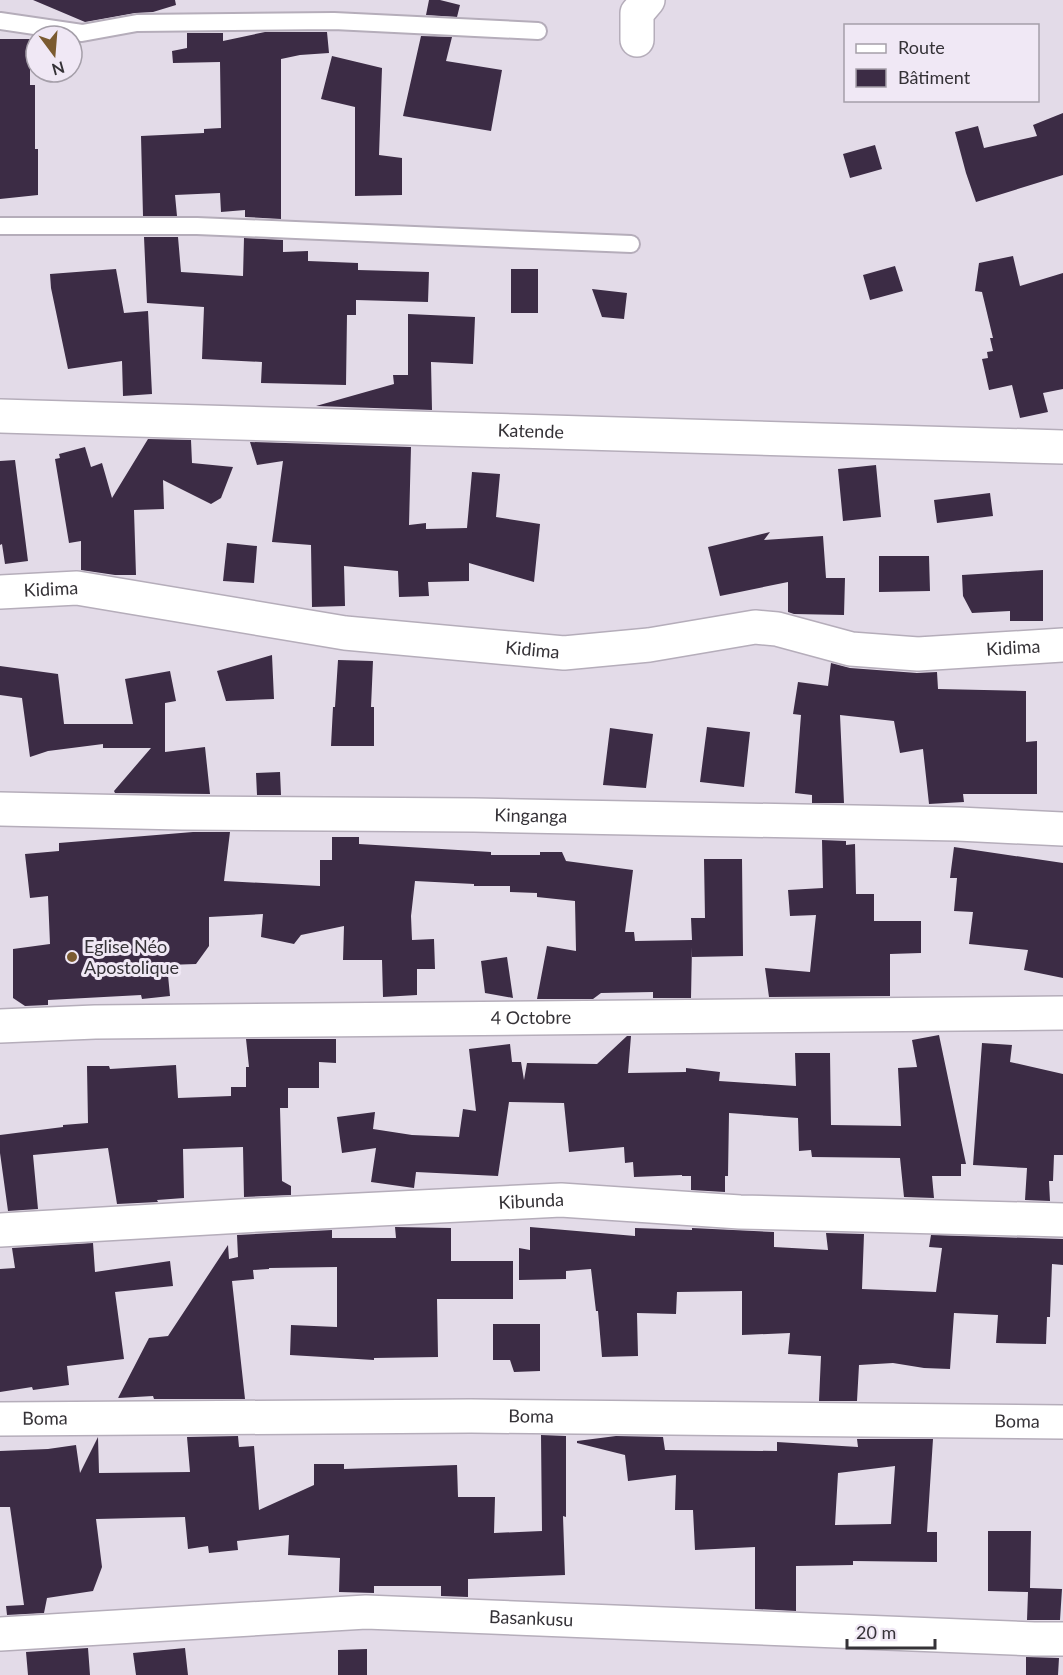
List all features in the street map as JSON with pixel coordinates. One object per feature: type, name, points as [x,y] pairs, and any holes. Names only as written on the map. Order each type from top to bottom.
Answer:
[{"type":"street","points":[[637,40],[636,13],[648,0]]},
{"type":"street","name":"Katende","points":[[0,416],[1063,447]]},
{"type":"street","name":"Kidima","points":[[0,592],[77,588],[345,633],[564,653],[649,645],[755,627],[777,629],[851,649],[918,654],[1063,645]]},
{"type":"street","name":"Kinganga","points":[[0,809],[486,815],[958,824],[1063,829]]},
{"type":"street","name":"4 Octobre","points":[[0,1026],[107,1022],[1063,1013]]},
{"type":"street","name":"Kibunda","points":[[0,1230],[561,1200],[740,1212],[1063,1220]]},
{"type":"street","name":"Boma","points":[[0,1419],[471,1416],[1063,1422]]},
{"type":"street","name":"Basankusu","points":[[0,1634],[366,1612],[1063,1639]]},
{"type":"lane","points":[[0,21],[82,33],[137,23],[334,21],[538,31]]},
{"type":"lane","points":[[0,226],[196,226],[631,244]]},
{"type":"building","points":[[33,0],[175,0],[176,5],[153,12],[85,22]]},
{"type":"building","points":[[429,0],[460,5],[457,17],[426,15]]},
{"type":"building","points":[[265,32],[327,32],[329,53],[281,59],[281,219],[245,217],[245,210],[221,212],[220,193],[175,195],[177,216],[143,216],[141,136],[204,133],[204,129],[221,128],[220,62],[173,63],[172,51],[187,48],[187,33],[223,33],[223,41]]},
{"type":"building","points":[[421,36],[452,37],[446,61],[502,70],[491,131],[403,116]]},
{"type":"building","points":[[0,39],[24,39],[24,84],[35,85],[38,195],[0,199]]},
{"type":"building","points":[[332,56],[382,68],[379,155],[402,158],[402,195],[355,196],[355,107],[321,99]]},
{"type":"building","points":[[1063,113],[1063,175],[976,202],[955,132],[978,126],[984,148],[1037,136],[1033,125]]},
{"type":"building","points":[[875,145],[882,169],[850,178],[843,154]]},
{"type":"building","points":[[144,237],[178,237],[181,272],[243,276],[244,238],[283,240],[283,252],[308,251],[308,261],[358,263],[358,270],[429,272],[428,302],[356,300],[356,315],[347,315],[346,385],[261,383],[262,362],[202,359],[204,307],[147,303]]},
{"type":"building","points":[[1013,256],[1020,286],[1063,273],[1063,389],[1043,393],[1048,412],[1020,418],[1012,385],[989,390],[982,359],[988,358],[987,352],[993,351],[990,338],[993,338],[982,292],[975,291],[979,263]]},
{"type":"building","points":[[895,266],[903,291],[870,300],[863,275]]},
{"type":"building","points":[[116,269],[124,313],[148,311],[152,394],[123,396],[122,361],[68,369],[50,274]]},
{"type":"building","points":[[511,269],[538,269],[538,313],[511,313]]},
{"type":"building","points":[[592,289],[627,293],[624,319],[602,317]]},
{"type":"building","points":[[408,314],[475,317],[473,364],[431,362],[432,410],[316,406],[394,384],[393,375],[408,375]]},
{"type":"building","points":[[148,439],[191,440],[192,463],[233,467],[221,498],[211,504],[163,480],[164,509],[134,510],[136,575],[115,575],[81,570],[81,541],[69,543],[55,459],[60,458],[59,454],[85,447],[91,467],[102,463],[112,498]]},
{"type":"building","points":[[250,442],[411,447],[409,525],[426,523],[426,529],[467,528],[472,472],[500,474],[496,517],[540,524],[534,582],[469,563],[469,581],[428,582],[429,596],[399,597],[398,571],[344,566],[345,606],[312,607],[311,545],[272,542],[283,461],[257,465]]},
{"type":"building","points":[[15,460],[28,561],[5,564],[2,544],[0,545],[0,461]]},
{"type":"building","points":[[876,465],[881,517],[843,521],[838,469]]},
{"type":"building","points":[[990,493],[993,516],[937,523],[934,500]]},
{"type":"building","points":[[770,532],[764,540],[823,536],[826,578],[845,578],[844,615],[788,612],[788,582],[720,596],[708,547]]},
{"type":"building","points":[[227,543],[257,546],[254,583],[223,581]]},
{"type":"building","points":[[879,556],[929,556],[930,591],[879,592]]},
{"type":"building","points":[[1043,570],[1043,621],[1010,621],[1010,611],[972,613],[963,596],[962,575]]},
{"type":"building","points":[[272,655],[274,699],[226,701],[217,671]]},
{"type":"building","points":[[338,660],[373,661],[371,707],[374,707],[374,746],[331,746]]},
{"type":"building","points":[[831,663],[850,668],[917,673],[937,672],[938,689],[1026,691],[1026,742],[1037,741],[1037,794],[963,794],[964,802],[929,804],[923,749],[900,753],[894,721],[840,715],[844,803],[812,803],[812,795],[795,793],[801,715],[793,714],[798,682],[828,686]]},
{"type":"building","points":[[0,666],[58,674],[64,724],[133,724],[125,679],[170,671],[176,701],[165,703],[165,752],[205,747],[210,794],[115,793],[114,791],[151,748],[103,748],[103,744],[48,751],[30,757],[22,698],[0,695]]},
{"type":"building","points":[[707,727],[750,732],[744,787],[700,782]]},
{"type":"building","points":[[610,728],[653,734],[646,788],[603,785]]},
{"type":"building","points":[[280,772],[281,795],[257,795],[256,773]]},
{"type":"building","points":[[193,832],[230,832],[224,881],[320,886],[320,860],[332,860],[332,837],[359,837],[359,844],[491,852],[491,855],[540,855],[540,852],[562,852],[566,861],[633,870],[625,932],[634,932],[635,941],[692,940],[691,918],[705,918],[704,859],[742,859],[743,956],[692,957],[692,947],[691,998],[653,998],[653,992],[601,993],[593,999],[537,999],[547,946],[576,951],[575,901],[537,897],[537,893],[510,892],[510,886],[474,886],[474,884],[415,881],[411,916],[412,940],[434,939],[435,969],[417,969],[417,995],[383,997],[382,960],[343,960],[344,926],[301,935],[294,944],[261,937],[263,914],[209,917],[209,946],[196,964],[167,965],[170,996],[142,999],[141,995],[48,1000],[48,1005],[25,1006],[13,998],[13,949],[50,944],[48,896],[30,898],[25,854],[59,851],[59,843]]},
{"type":"building","points":[[822,840],[846,841],[846,845],[855,844],[856,894],[874,894],[874,921],[921,921],[921,953],[890,954],[890,996],[769,997],[765,968],[810,972],[816,915],[790,916],[788,890],[823,888]]},
{"type":"building","points":[[954,847],[1063,863],[1063,978],[1024,970],[1028,950],[969,944],[973,912],[954,911],[957,878],[950,878]]},
{"type":"building","points":[[507,957],[513,998],[485,993],[481,961]]},
{"type":"building","points":[[939,1035],[966,1164],[961,1164],[961,1176],[932,1176],[934,1198],[904,1197],[900,1158],[812,1157],[811,1150],[799,1151],[798,1118],[729,1113],[728,1176],[725,1176],[725,1192],[691,1190],[691,1176],[634,1177],[633,1162],[625,1163],[624,1147],[569,1152],[564,1103],[509,1102],[498,1176],[416,1172],[414,1188],[371,1182],[376,1148],[342,1153],[337,1117],[375,1112],[373,1129],[412,1135],[459,1137],[463,1109],[476,1111],[469,1049],[510,1044],[512,1062],[521,1062],[524,1080],[527,1063],[597,1064],[627,1036],[631,1036],[628,1073],[686,1072],[686,1068],[720,1072],[719,1081],[796,1086],[795,1053],[830,1053],[831,1125],[901,1126],[898,1068],[917,1067],[912,1040]]},
{"type":"building","points":[[246,1039],[336,1039],[336,1063],[319,1062],[319,1088],[288,1088],[288,1108],[280,1108],[282,1181],[291,1186],[291,1195],[244,1197],[243,1147],[183,1149],[184,1198],[117,1204],[108,1148],[33,1155],[38,1209],[8,1211],[0,1153],[0,1135],[88,1123],[87,1066],[109,1066],[110,1069],[176,1065],[178,1098],[231,1096],[231,1087],[246,1087],[246,1067],[249,1067]]},
{"type":"building","points":[[982,1043],[1012,1045],[1010,1062],[1063,1074],[1063,1155],[1054,1155],[1053,1181],[1049,1181],[1050,1201],[1025,1200],[1027,1168],[973,1165]]},
{"type":"building","points":[[395,1227],[451,1228],[451,1261],[513,1261],[513,1299],[437,1299],[438,1357],[374,1358],[374,1360],[290,1355],[291,1325],[337,1327],[337,1267],[253,1270],[254,1279],[232,1281],[245,1399],[154,1399],[153,1396],[118,1398],[149,1338],[168,1336],[228,1245],[229,1259],[238,1257],[237,1235],[332,1230],[332,1238],[396,1238]]},
{"type":"building","points":[[530,1227],[635,1236],[635,1228],[774,1232],[774,1247],[828,1250],[826,1233],[864,1234],[862,1289],[936,1292],[942,1248],[929,1247],[931,1235],[1063,1239],[1063,1265],[1052,1264],[1050,1317],[1047,1317],[1046,1344],[996,1343],[998,1315],[954,1313],[950,1369],[893,1363],[859,1365],[857,1401],[819,1401],[821,1356],[788,1354],[790,1333],[742,1335],[742,1291],[677,1292],[676,1314],[637,1313],[638,1356],[602,1357],[591,1269],[566,1271],[566,1279],[519,1280],[519,1248],[530,1250]]},
{"type":"building","points":[[93,1243],[95,1272],[170,1261],[173,1286],[115,1292],[124,1359],[67,1366],[69,1385],[0,1392],[0,1269],[15,1268],[12,1248]]},
{"type":"building","points":[[493,1324],[540,1324],[540,1371],[514,1372],[510,1360],[493,1360]]},
{"type":"building","points":[[541,1435],[566,1436],[566,1517],[563,1516],[565,1575],[468,1579],[468,1597],[441,1596],[441,1586],[374,1586],[374,1593],[339,1592],[340,1558],[288,1555],[289,1535],[237,1541],[238,1550],[209,1553],[208,1546],[188,1549],[185,1517],[96,1519],[102,1567],[93,1591],[47,1598],[44,1613],[7,1615],[6,1606],[24,1605],[10,1507],[0,1507],[0,1451],[76,1445],[80,1473],[98,1437],[99,1473],[190,1472],[187,1437],[238,1436],[239,1447],[254,1446],[259,1510],[314,1485],[314,1464],[344,1464],[344,1469],[457,1465],[458,1497],[495,1497],[494,1533],[542,1531]]},
{"type":"building","points":[[616,1436],[663,1437],[665,1450],[777,1451],[777,1442],[858,1447],[857,1439],[933,1439],[927,1532],[937,1532],[937,1562],[853,1561],[853,1565],[796,1566],[796,1611],[755,1609],[755,1547],[695,1550],[693,1510],[675,1510],[676,1475],[628,1481],[625,1455],[577,1443],[577,1441]],"holes":[[[895,1466],[891,1524],[835,1525],[838,1473]]]},
{"type":"building","points":[[988,1531],[1031,1531],[1030,1588],[1062,1589],[1060,1620],[1027,1620],[1028,1592],[988,1591]]},
{"type":"building","points":[[88,1648],[90,1675],[28,1675],[26,1652]]},
{"type":"building","points":[[185,1648],[188,1675],[136,1675],[133,1653]]},
{"type":"building","points":[[367,1649],[367,1675],[338,1675],[338,1650]]},
{"type":"building","points":[[1026,1657],[1059,1658],[1058,1675],[1026,1675]]},
{"type":"place","name":"Eglise Néo Apostolique","points":[[72,957]]}]
